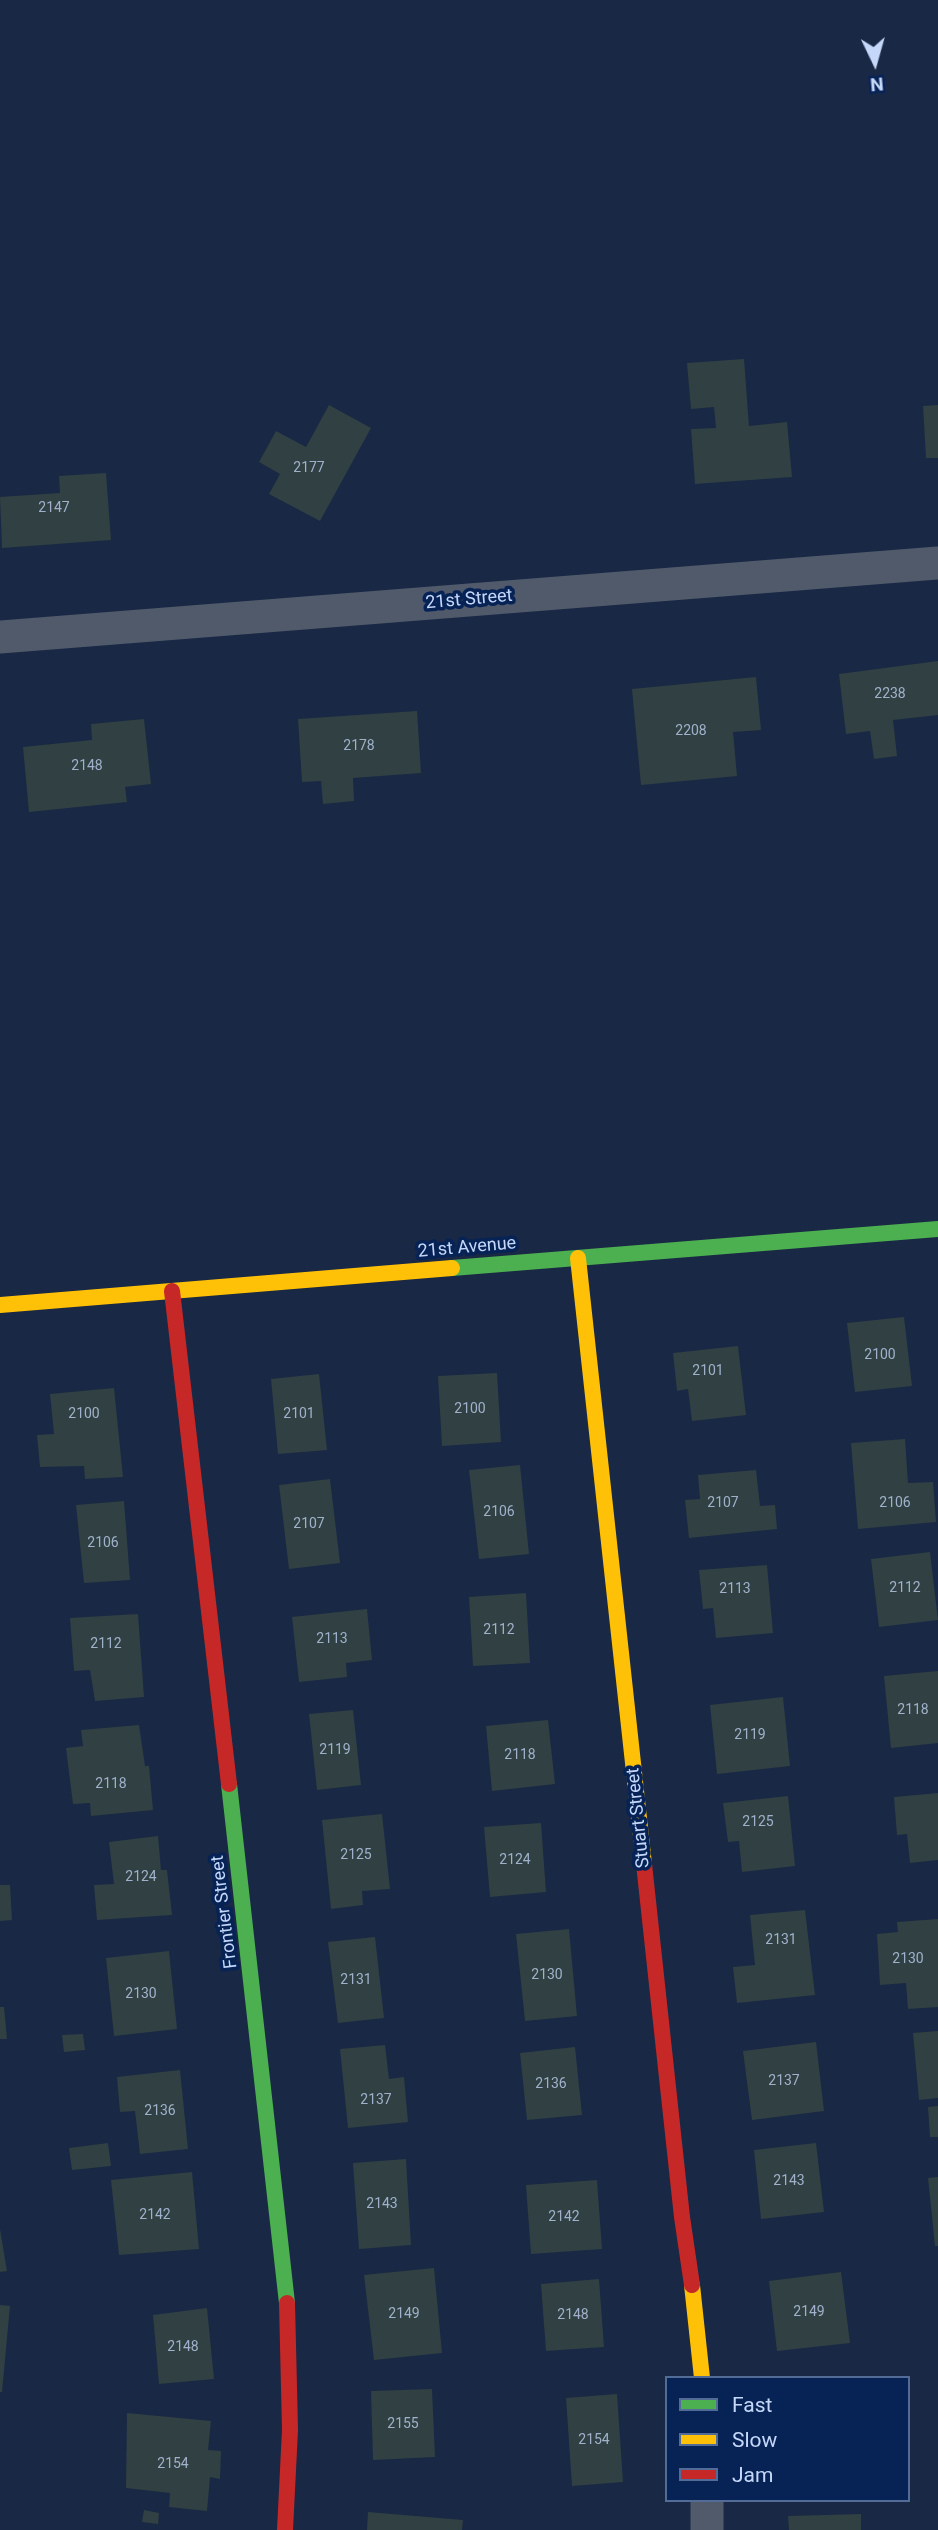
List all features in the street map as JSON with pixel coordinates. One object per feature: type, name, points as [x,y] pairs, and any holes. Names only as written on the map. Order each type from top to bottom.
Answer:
[{"type":"street","name":"21st Street","points":[[0,637],[938,562]]},
{"type":"street","name":"21st Avenue","points":[[0,1304],[938,1229]]},
{"type":"street","name":"Stuart Street","points":[[578,1258],[682,2217],[690,2264],[702,2376]]},
{"type":"street","name":"Frontier Street","points":[[172,1290],[284,2263],[291,2346],[290,2469],[285,2530]]},
{"type":"street","points":[[707,2502],[708,2530]]},
{"type":"building","points":[[744,359],[749,426],[787,422],[792,477],[695,484],[691,429],[716,428],[714,407],[691,409],[687,363]]},
{"type":"building","points":[[329,405],[371,428],[320,521],[269,494],[280,474],[259,462],[276,431],[306,447]]},
{"type":"building","points":[[938,405],[938,458],[926,458],[923,406]]},
{"type":"building","points":[[106,473],[111,540],[2,548],[0,497],[60,493],[59,476]]},
{"type":"building","points":[[938,661],[938,715],[893,720],[897,756],[874,759],[870,731],[846,734],[839,674]]},
{"type":"building","points":[[756,677],[761,730],[733,732],[737,776],[641,785],[632,689]]},
{"type":"building","points":[[417,711],[421,773],[353,778],[354,801],[323,804],[321,781],[302,782],[298,719]]},
{"type":"building","points":[[144,719],[151,784],[125,787],[127,802],[29,812],[23,747],[92,740],[91,724]]},
{"type":"building","points":[[904,1317],[912,1386],[855,1392],[847,1323]]},
{"type":"building","points":[[738,1346],[746,1415],[692,1421],[688,1389],[677,1391],[673,1353]]},
{"type":"building","points":[[497,1373],[501,1442],[442,1446],[438,1376]]},
{"type":"building","points":[[319,1374],[327,1450],[278,1454],[271,1379]]},
{"type":"building","points":[[114,1388],[123,1477],[85,1479],[84,1466],[40,1467],[37,1435],[54,1434],[50,1394]]},
{"type":"building","points":[[905,1439],[908,1483],[933,1482],[936,1522],[858,1529],[851,1443]]},
{"type":"building","points":[[520,1465],[529,1554],[479,1559],[469,1470]]},
{"type":"building","points":[[756,1470],[760,1506],[775,1505],[777,1529],[689,1538],[685,1500],[700,1499],[698,1475]]},
{"type":"building","points":[[330,1479],[340,1563],[289,1569],[279,1485]]},
{"type":"building","points":[[124,1501],[130,1580],[84,1583],[76,1505]]},
{"type":"building","points":[[930,1552],[938,1620],[879,1627],[871,1559]]},
{"type":"building","points":[[767,1565],[773,1633],[716,1638],[713,1608],[703,1609],[699,1570]]},
{"type":"building","points":[[526,1593],[530,1663],[473,1666],[469,1597]]},
{"type":"building","points":[[367,1609],[372,1660],[346,1663],[347,1677],[299,1682],[292,1617]]},
{"type":"building","points":[[138,1614],[144,1697],[95,1701],[90,1670],[74,1671],[70,1618]]},
{"type":"building","points":[[938,1671],[938,1743],[891,1748],[884,1676]]},
{"type":"building","points":[[783,1697],[790,1766],[717,1774],[710,1705]]},
{"type":"building","points":[[353,1710],[361,1785],[317,1790],[309,1714]]},
{"type":"building","points":[[548,1720],[555,1784],[492,1791],[486,1726]]},
{"type":"building","points":[[139,1725],[145,1766],[149,1766],[153,1810],[91,1816],[90,1803],[73,1804],[66,1748],[83,1746],[81,1730]]},
{"type":"building","points":[[938,1793],[938,1860],[910,1863],[907,1834],[897,1835],[894,1797]]},
{"type":"building","points":[[788,1796],[795,1866],[742,1872],[739,1841],[728,1842],[723,1803]]},
{"type":"building","points":[[382,1814],[390,1889],[362,1891],[363,1905],[331,1909],[322,1820]]},
{"type":"building","points":[[541,1823],[546,1892],[490,1897],[484,1827]]},
{"type":"building","points":[[158,1836],[161,1870],[167,1870],[172,1915],[97,1920],[94,1885],[114,1884],[109,1842]]},
{"type":"building","points":[[0,1885],[10,1885],[12,1920],[0,1921]]},
{"type":"building","points":[[805,1910],[815,1995],[737,2003],[733,1967],[755,1965],[750,1915]]},
{"type":"building","points":[[938,1919],[938,2007],[908,2009],[906,1983],[880,1985],[877,1934],[898,1932],[897,1922]]},
{"type":"building","points":[[569,1929],[577,2016],[525,2021],[516,1934]]},
{"type":"building","points":[[375,1937],[384,2018],[338,2023],[328,1942]]},
{"type":"building","points":[[169,1951],[177,2029],[114,2036],[106,1958]]},
{"type":"building","points":[[0,2007],[4,2007],[7,2039],[0,2039]]},
{"type":"building","points":[[938,2031],[938,2098],[919,2100],[913,2033]]},
{"type":"building","points":[[83,2034],[85,2050],[64,2052],[62,2035]]},
{"type":"building","points":[[816,2042],[824,2111],[752,2120],[743,2051]]},
{"type":"building","points":[[385,2045],[389,2079],[404,2077],[408,2122],[348,2128],[340,2049]]},
{"type":"building","points":[[575,2047],[582,2115],[527,2120],[520,2053]]},
{"type":"building","points":[[180,2070],[188,2149],[140,2154],[135,2111],[120,2112],[117,2077]]},
{"type":"building","points":[[938,2106],[938,2137],[930,2137],[928,2107]]},
{"type":"building","points":[[108,2143],[111,2166],[72,2170],[69,2148]]},
{"type":"building","points":[[816,2143],[824,2212],[761,2219],[754,2150]]},
{"type":"building","points":[[406,2159],[411,2245],[359,2249],[353,2163]]},
{"type":"building","points":[[192,2172],[199,2249],[119,2255],[111,2180]]},
{"type":"building","points":[[938,2177],[938,2246],[935,2246],[928,2178]]},
{"type":"building","points":[[597,2180],[602,2249],[531,2254],[526,2185]]},
{"type":"building","points":[[0,2229],[7,2271],[0,2272]]},
{"type":"building","points":[[434,2268],[442,2353],[374,2360],[364,2275]]},
{"type":"building","points":[[841,2272],[850,2343],[777,2351],[769,2281]]},
{"type":"building","points":[[599,2279],[604,2347],[546,2351],[541,2284]]},
{"type":"building","points":[[0,2305],[10,2306],[2,2392],[0,2392]]},
{"type":"building","points":[[207,2308],[214,2379],[159,2384],[153,2315]]},
{"type":"building","points":[[432,2389],[435,2457],[373,2460],[371,2391]]},
{"type":"building","points":[[617,2394],[623,2482],[572,2486],[566,2398]]},
{"type":"building","points":[[127,2413],[211,2421],[208,2450],[221,2451],[220,2479],[210,2477],[207,2511],[169,2507],[170,2493],[126,2488]]},
{"type":"building","points":[[144,2510],[159,2513],[158,2524],[142,2522]]},
{"type":"building","points":[[368,2512],[463,2520],[462,2530],[367,2530]]},
{"type":"building","points":[[861,2514],[861,2530],[789,2530],[788,2516]]},
{"type":"traffic: fast","points":[[452,1268],[938,1229]]},
{"type":"traffic: fast","points":[[229,1784],[287,2303]]},
{"type":"traffic: slow","points":[[578,1258],[644,1864]]},
{"type":"traffic: slow","points":[[0,1305],[452,1268]]},
{"type":"traffic: slow","points":[[692,2285],[702,2376]]},
{"type":"traffic: jam","points":[[172,1291],[229,1784]]},
{"type":"traffic: jam","points":[[644,1864],[682,2217],[692,2285]]},
{"type":"traffic: jam","points":[[285,2530],[290,2430],[287,2303]]}]
